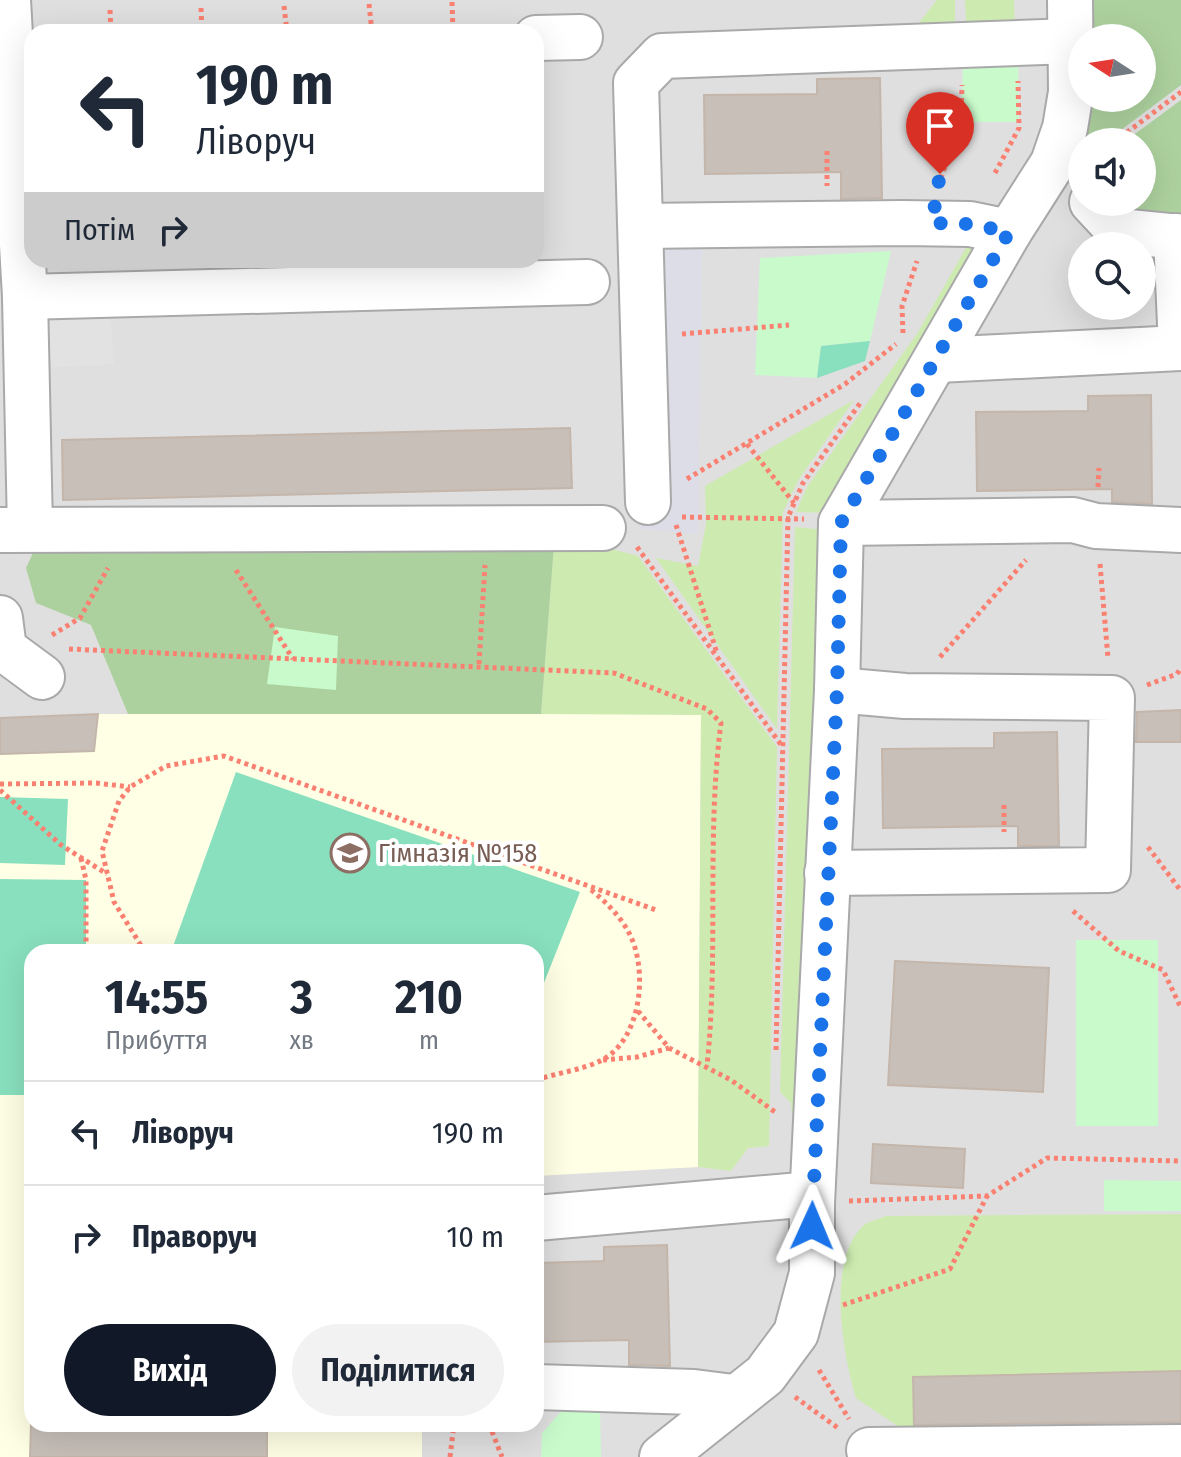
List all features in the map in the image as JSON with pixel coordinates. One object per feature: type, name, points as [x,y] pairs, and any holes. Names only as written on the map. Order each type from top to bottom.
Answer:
[{"type":"lane","points":[[8,0],[21,51],[24,236]]},
{"type":"lane","points":[[648,502],[636,83],[662,56],[963,44],[1071,20],[1065,128],[1068,177],[1009,232],[918,342],[841,523],[837,690],[812,1198],[812,1273],[796,1333],[749,1386],[662,1457]]},
{"type":"lane","points":[[544,38],[580,37]]},
{"type":"lane","points":[[918,342],[1181,347],[1178,237],[1119,231],[1105,216]]},
{"type":"lane","points":[[641,226],[932,223],[970,224],[1009,232]]},
{"type":"lane","points":[[25,268],[15,530],[603,528]]},
{"type":"lane","points":[[25,297],[587,282]]},
{"type":"lane","points":[[841,523],[1078,523],[1181,530]]},
{"type":"lane","points":[[827,873],[1108,870],[1112,698],[905,696],[837,690]]},
{"type":"lane","points":[[544,1217],[812,1198]]},
{"type":"lane","points":[[544,1387],[694,1392],[749,1386]]},
{"type":"lane","points":[[869,1450],[1181,1447]]},
{"type":"path","points":[[452,2],[453,24]]},
{"type":"path","points":[[369,4],[371,24]]},
{"type":"path","points":[[284,6],[286,24]]},
{"type":"path","points":[[201,8],[202,24]]},
{"type":"path","points":[[110,10],[111,24]]},
{"type":"path","points":[[648,502],[918,342],[902,306],[932,223],[940,174],[961,122],[963,44]]},
{"type":"path","points":[[1133,128],[1181,92]]},
{"type":"path","points":[[644,337],[789,325]]},
{"type":"path","points":[[747,444],[794,503]]},
{"type":"path","points":[[718,658],[673,517],[788,517],[841,523]]},
{"type":"path","points":[[905,696],[1078,523]]},
{"type":"path","points":[[1078,523],[1112,698]]},
{"type":"path","points":[[479,664],[487,528]]},
{"type":"path","points":[[603,528],[637,546],[782,747]]},
{"type":"path","points":[[19,651],[80,618],[129,529]]},
{"type":"path","points":[[210,529],[293,659]]},
{"type":"path","points":[[111,652],[479,664],[614,673],[707,709],[721,723],[714,776],[714,994],[707,1066]]},
{"type":"path","points":[[140,944],[114,902],[102,851],[119,801],[130,787],[166,766],[224,756],[656,910]]},
{"type":"path","points":[[0,787],[96,783],[130,787]]},
{"type":"path","points":[[0,787],[61,845],[108,874]]},
{"type":"path","points":[[81,857],[86,880],[86,944]]},
{"type":"path","points":[[1018,872],[1061,900],[1119,951],[1163,970],[1181,1008]]},
{"type":"path","points":[[586,886],[605,901],[629,933],[638,973],[638,1011],[627,1039],[602,1060]]},
{"type":"path","points":[[638,1011],[669,1048],[707,1066],[775,1112]]},
{"type":"path","points":[[544,1078],[602,1060],[637,1057],[669,1048]]},
{"type":"path","points":[[869,1450],[796,1333],[841,1305],[950,1269],[987,1196],[1047,1158],[1181,1161]]},
{"type":"path","points":[[812,1198],[987,1196]]},
{"type":"path","points":[[749,1386],[869,1450]]},
{"type":"path","points":[[450,1457],[453,1432]]},
{"type":"path","points":[[492,1432],[502,1457]]},
{"type":"shaded area","points":[[0,0],[1181,0],[1181,1457],[0,1457]]},
{"type":"shaded area","points":[[702,249],[698,534],[640,529],[632,250]]},
{"type":"shaded area","points":[[109,295],[114,364],[26,369],[25,297]]},
{"type":"shaded area","name":"Гімназія №158","points":[[98,714],[701,714],[698,1167],[544,1176],[544,944],[24,944],[24,1432],[422,1432],[422,1457],[0,1457],[0,754],[94,751]]},
{"type":"green space","points":[[937,0],[955,0],[955,37],[903,43]]},
{"type":"green space","points":[[965,0],[1014,0],[1015,33],[967,39]]},
{"type":"green space","points":[[1082,0],[1181,0],[1181,85],[1156,104],[1156,24],[1083,24]]},
{"type":"green space","points":[[1018,59],[1019,122],[961,122],[963,61]]},
{"type":"green space","points":[[1181,100],[1181,230],[1142,216],[1156,216],[1156,128],[1143,128]]},
{"type":"green space","points":[[1080,112],[1145,112],[1124,128],[1078,128]]},
{"type":"green space","points":[[967,246],[988,258],[832,513],[796,512],[807,487],[917,334]]},
{"type":"green space","points":[[891,251],[870,341],[821,346],[817,378],[755,375],[760,258]]},
{"type":"green space","points":[[870,341],[865,361],[817,378],[821,346]]},
{"type":"green space","points":[[854,400],[799,479],[783,512],[777,729],[656,558],[698,566],[706,524],[705,486]]},
{"type":"green space","points":[[795,527],[836,531],[800,1113],[792,1114],[791,1103],[780,1092]]},
{"type":"green space","points":[[39,540],[554,545],[541,714],[128,714],[91,625],[36,603],[26,568]]},
{"type":"green space","points":[[588,543],[638,556],[777,747],[769,1146],[748,1148],[731,1171],[698,1167],[701,715],[541,714],[554,545]]},
{"type":"green space","points":[[275,627],[338,636],[336,690],[267,684]]},
{"type":"green space","points":[[236,772],[580,892],[544,983],[544,944],[174,944]]},
{"type":"green space","points":[[0,797],[68,799],[65,865],[0,863]]},
{"type":"green space","points":[[0,879],[86,880],[86,944],[24,944],[24,1095],[0,1095]]},
{"type":"green space","points":[[1076,940],[1158,940],[1158,1126],[1076,1126]]},
{"type":"green space","points":[[1104,1180],[1181,1181],[1181,1211],[1104,1211]]},
{"type":"green space","points":[[1181,1214],[1181,1371],[913,1377],[914,1437],[856,1398],[846,1358],[841,1284],[844,1261],[852,1241],[868,1223],[886,1216]]},
{"type":"green space","points":[[565,1407],[600,1412],[601,1457],[541,1457],[544,1431]]},
{"type":"building","points":[[880,78],[882,198],[841,199],[841,172],[705,174],[704,95],[817,94],[817,79]]},
{"type":"building","points":[[1151,395],[1152,504],[1112,502],[1112,489],[977,491],[976,412],[1088,411],[1088,396]]},
{"type":"building","points":[[570,428],[572,488],[63,500],[62,440]]},
{"type":"building","points":[[1181,710],[1181,742],[1136,742],[1137,712]]},
{"type":"building","points":[[98,714],[94,751],[0,754],[0,718]]},
{"type":"building","points":[[1057,732],[1059,846],[1018,846],[1018,826],[883,828],[882,749],[994,748],[994,733]]},
{"type":"building","points":[[895,961],[1049,968],[1043,1092],[888,1085]]},
{"type":"building","points":[[873,1144],[965,1149],[963,1188],[871,1183]]},
{"type":"building","points":[[667,1245],[670,1366],[629,1365],[629,1340],[544,1342],[544,1263],[604,1261],[604,1247]]},
{"type":"building","points":[[1181,1371],[1181,1422],[914,1425],[913,1377]]},
{"type":"building","points":[[31,1432],[267,1432],[267,1457],[30,1457]]},
{"type":"place","name":"Гімназія №158","points":[[350,853]]},
{"type":"route","points":[[812,1226],[837,690],[841,523],[938,360],[1009,232],[970,224],[932,223],[940,174]]}]
